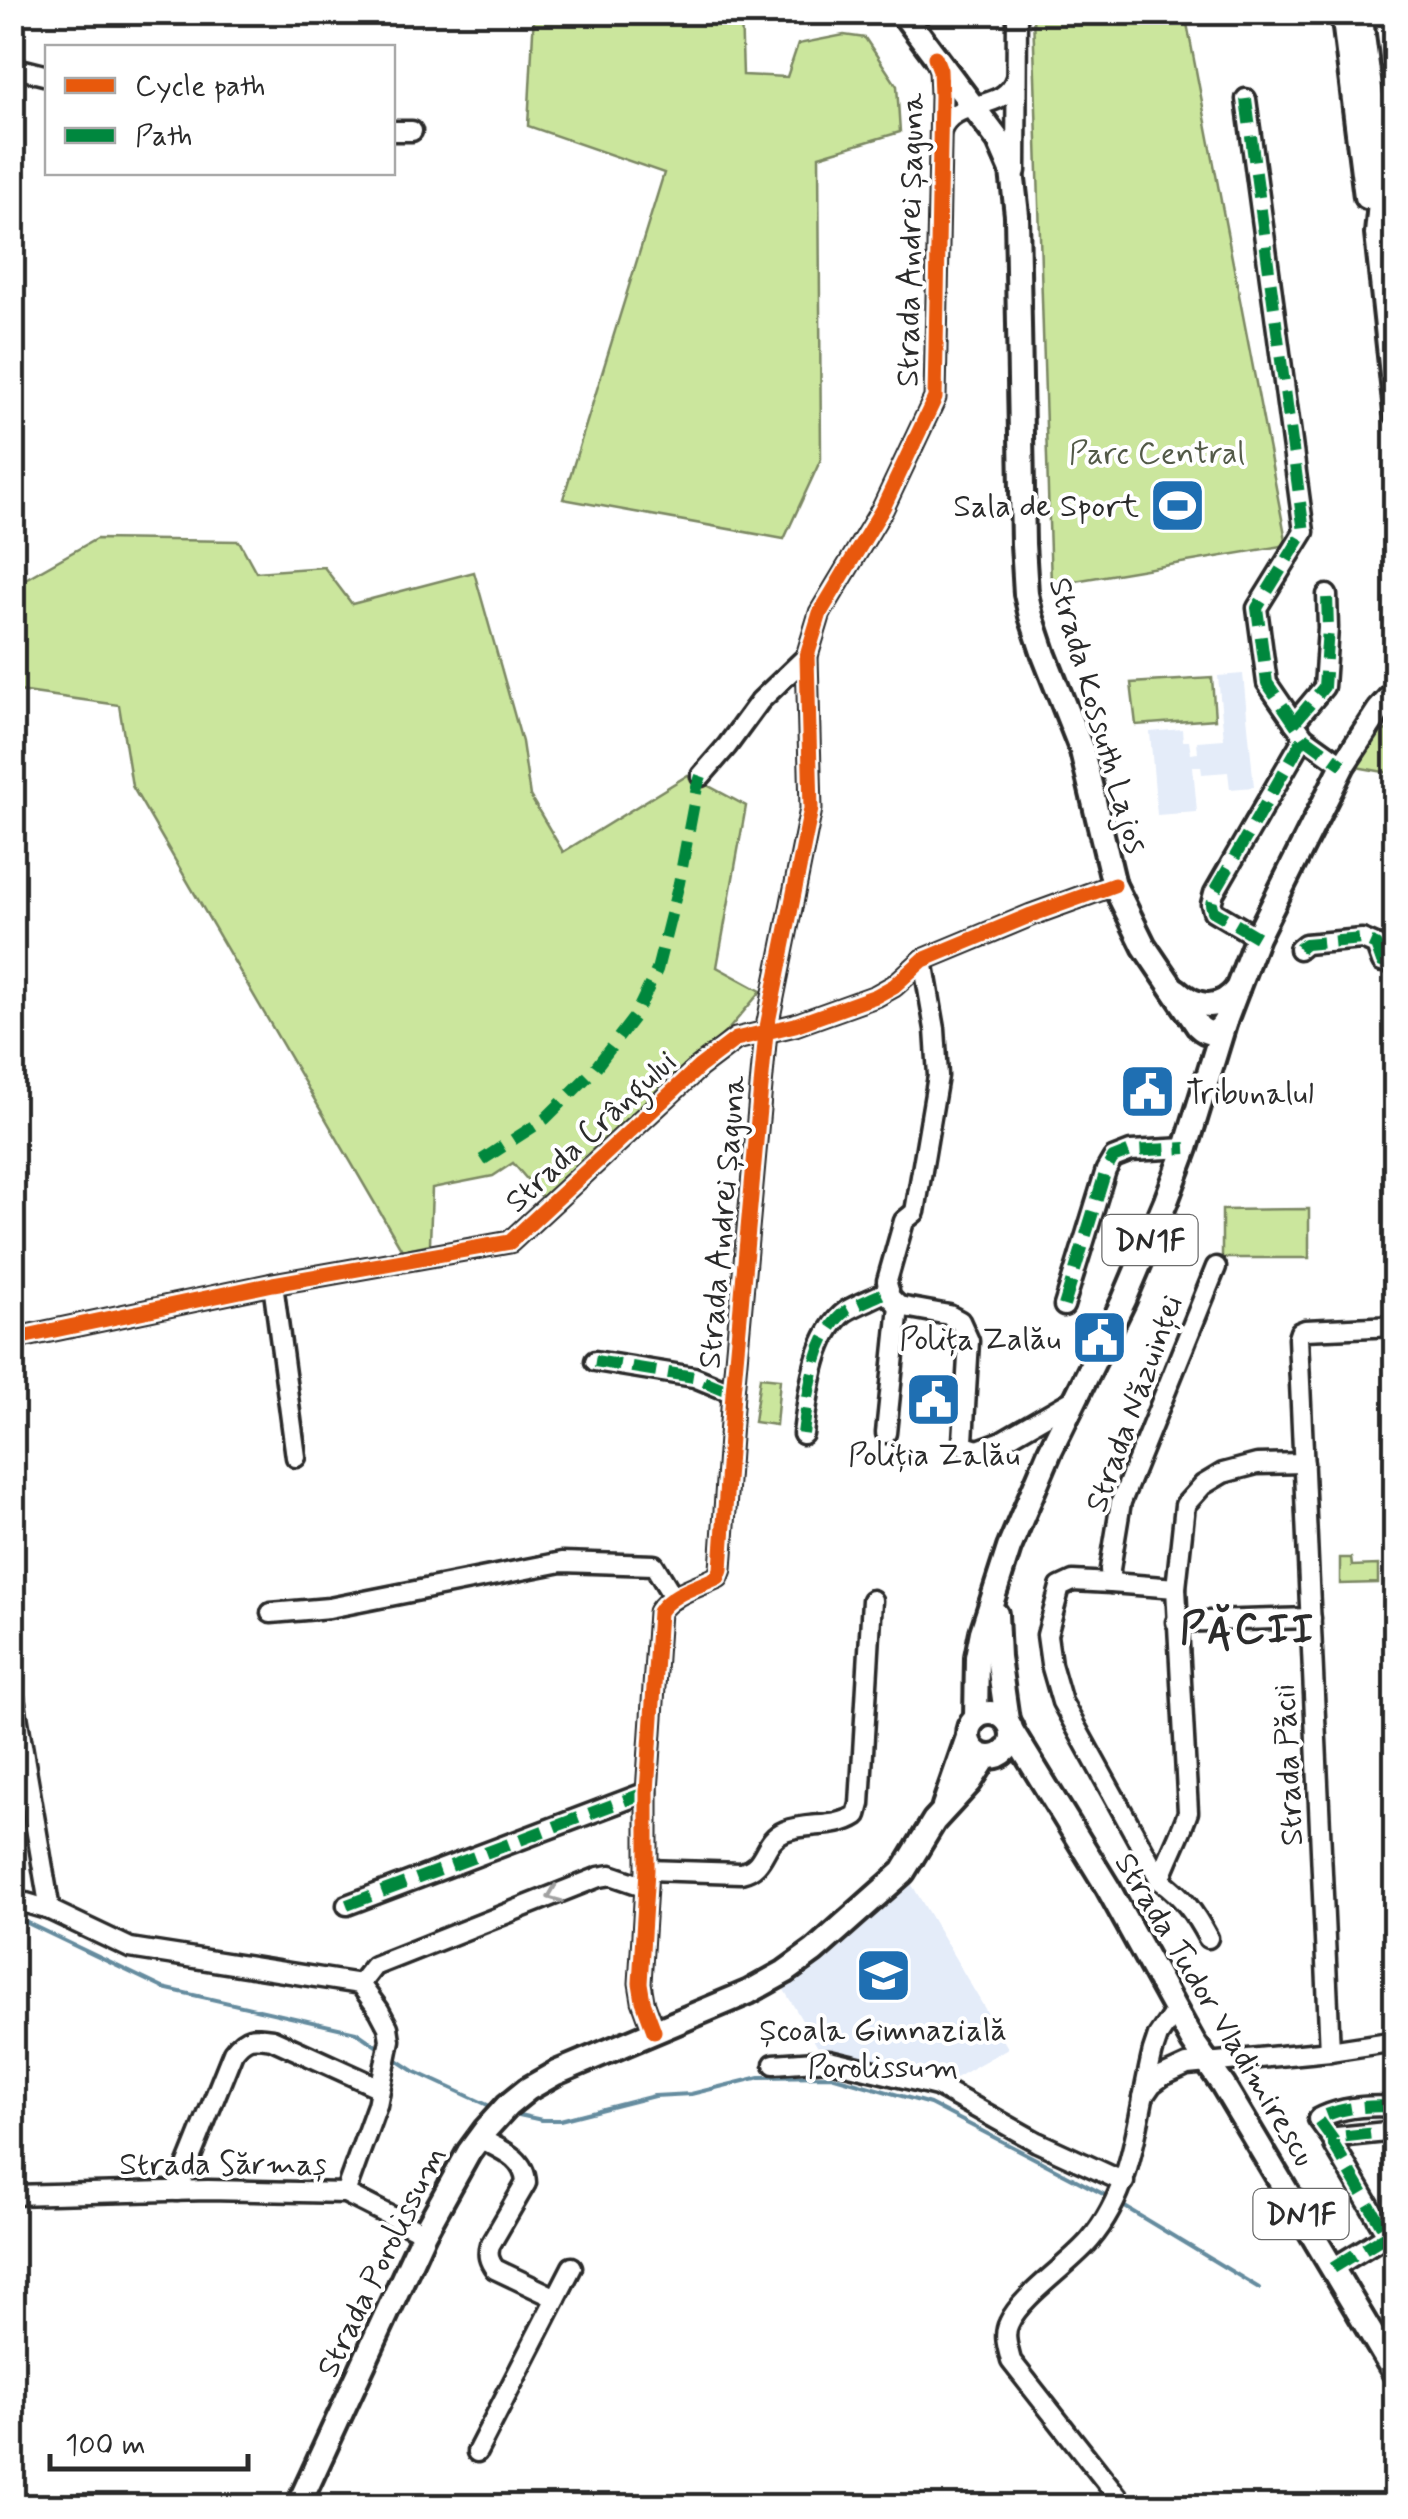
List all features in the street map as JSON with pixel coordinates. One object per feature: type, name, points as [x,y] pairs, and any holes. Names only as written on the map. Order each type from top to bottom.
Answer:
[{"type":"main road","name":"Strada Kossuth Lajos","points":[[902,12],[999,140],[1012,171],[1016,192],[1026,594],[1044,655],[1082,751],[1114,884],[1134,928],[1206,1044],[1208,1077]]},
{"type":"main road","points":[[1343,12],[1367,204],[1377,234]]},
{"type":"main road","points":[[1360,12],[1376,144],[1380,203],[1377,234],[1396,412]]},
{"type":"main road","points":[[1387,716],[1396,668]]},
{"type":"main road","name":"Strada Tudor Vladimirescu","points":[[972,1728],[978,1657],[998,1579],[1027,1502],[1142,1258],[1186,1148],[1225,1021],[1257,937],[1343,765],[1361,737],[1387,716],[1396,692]]},
{"type":"main road","name":"Strada Kossuth Lajos","points":[[1164,978],[1182,996],[1205,1006],[1222,1002],[1237,989]]},
{"type":"main road","points":[[1190,1015],[1210,1034],[1220,1030],[1225,1021]]},
{"type":"main road","name":"Strada Tudor Vladimirescu","points":[[998,1579],[996,1642],[1010,1727],[1108,1888],[1175,2012],[1396,2375]]},
{"type":"main road","points":[[989,1757],[1000,1756],[1010,1746],[1010,1727],[988,1713],[972,1728],[974,1750],[1040,1781]]},
{"type":"main road","name":"Strada Porolissum","points":[[943,1810],[972,1728]]},
{"type":"main road","name":"Strada Porolissum","points":[[298,2506],[424,2232],[469,2152],[507,2106],[540,2081],[748,1992],[785,1972],[903,1872],[924,1835],[989,1757]]},
{"type":"street","points":[[1016,12],[1016,192]]},
{"type":"street","name":"Strada Andrei Șaguna","points":[[674,1598],[718,1576],[720,1568],[766,1032],[811,809],[807,656],[820,613],[883,508],[935,398],[941,77],[935,57]]},
{"type":"street","points":[[12,66],[45,75]]},
{"type":"street","name":"Strada Andrei Șaguna","points":[[940,131],[952,114],[1006,94],[1016,78]]},
{"type":"street","points":[[1246,99],[1304,532],[1257,608],[1267,683],[1299,730],[1343,765]]},
{"type":"street","points":[[395,131],[412,131]]},
{"type":"street","points":[[1257,937],[1212,910],[1211,904],[1324,687],[1327,596]]},
{"type":"street","points":[[701,776],[760,700],[807,656]]},
{"type":"street","name":"Strada Crângului","points":[[12,1339],[273,1284],[510,1242],[700,1067],[736,1039],[794,1025],[876,996],[924,960],[1114,884]]},
{"type":"street","points":[[1299,950],[1305,944],[1362,939],[1376,945],[1389,962]]},
{"type":"street","points":[[886,1433],[894,1299],[888,1281],[904,1221],[915,1212],[938,1076],[924,960]]},
{"type":"street","points":[[1064,1306],[1113,1158],[1131,1152],[1186,1148]]},
{"type":"street","name":"Strada Năzuinței","points":[[1111,1583],[1121,1502],[1216,1267]]},
{"type":"street","points":[[273,1284],[296,1457]]},
{"type":"street","points":[[804,1434],[811,1379],[828,1331],[846,1312],[894,1299],[960,1321],[969,1341],[965,1446],[978,1450],[1000,1442],[1078,1397]]},
{"type":"street","name":"Strada Păcii","points":[[1330,2051],[1300,1332],[1396,1326]]},
{"type":"street","points":[[595,1361],[694,1377],[733,1393]]},
{"type":"street","points":[[1160,1880],[1188,1812],[1176,1622],[1185,1505],[1202,1485],[1222,1473],[1257,1464],[1304,1463]]},
{"type":"street","points":[[270,1613],[328,1608],[562,1562],[654,1565],[674,1598],[659,1612],[646,1792],[647,1878],[640,1983],[654,2031]]},
{"type":"street","points":[[1176,1588],[1073,1581],[1060,1587],[1047,1635],[1062,1702],[1160,1880],[1192,1908],[1208,1938]]},
{"type":"street","points":[[360,1984],[374,1966],[599,1877],[750,1871],[757,1867],[772,1838],[787,1830],[848,1821],[857,1816],[872,1600]]},
{"type":"street","points":[[1176,1622],[1310,1618]]},
{"type":"street","points":[[12,1686],[50,1910]]},
{"type":"street","points":[[347,1905],[646,1792]]},
{"type":"street","points":[[12,1903],[50,1910],[130,1948],[360,1984],[379,2010],[390,2040],[377,2106],[345,2194]]},
{"type":"street","points":[[1126,2506],[1011,2360],[1006,2338],[1008,2324],[1020,2307],[1090,2241],[1110,2214],[1122,2187],[1158,2036],[1175,2012]]},
{"type":"street","points":[[178,2191],[232,2052],[241,2041],[253,2036],[272,2039],[380,2088]]},
{"type":"street","points":[[1143,2097],[1152,2084],[1176,2068],[1396,2041]]},
{"type":"street","points":[[774,2064],[830,2060],[937,2086],[1122,2187]]},
{"type":"street","points":[[1333,2268],[1387,2235],[1318,2119],[1331,2112],[1396,2107]]},
{"type":"street","points":[[1334,2141],[1396,2131]]},
{"type":"street","points":[[480,2138],[520,2162],[526,2176],[490,2246],[492,2264],[495,2269],[556,2298]]},
{"type":"street","name":"Strada Sărmaș","points":[[12,2194],[345,2194],[424,2232]]},
{"type":"street","points":[[477,2452],[572,2267]]},
{"type":"shaded area","points":[[1243,674],[1254,787],[1230,789],[1228,772],[1202,774],[1201,766],[1193,766],[1197,812],[1157,815],[1150,732],[1182,729],[1183,741],[1189,741],[1191,754],[1198,753],[1197,741],[1224,739],[1218,676]]},
{"type":"shaded area","name":"Școala Gimnazială Porolissum","points":[[908,1878],[1008,2048],[941,2086],[827,2063],[783,1988],[868,1921]]},
{"type":"green space","points":[[534,13],[741,13],[743,75],[787,77],[798,44],[844,35],[865,38],[897,86],[900,132],[819,156],[821,459],[784,539],[563,499],[664,173],[528,126]]},
{"type":"green space","name":"Parc Central","points":[[1033,13],[1185,13],[1287,545],[1051,585]]},
{"type":"green space","points":[[96,539],[239,541],[256,572],[324,567],[352,604],[474,572],[522,742],[530,796],[563,852],[688,775],[746,806],[717,967],[761,991],[728,1030],[543,1198],[513,1163],[493,1176],[432,1188],[430,1244],[402,1250],[132,786],[119,705],[19,691],[13,673],[13,586]]},
{"type":"green space","points":[[1212,678],[1215,719],[1136,725],[1131,683]]},
{"type":"green space","points":[[1395,728],[1395,774],[1356,767],[1368,740]]},
{"type":"green space","points":[[1309,1209],[1309,1258],[1222,1258],[1222,1210]]},
{"type":"green space","points":[[760,1377],[780,1379],[776,1425],[754,1422]]},
{"type":"green space","points":[[1340,1558],[1351,1558],[1352,1566],[1378,1565],[1378,1583],[1340,1584]]},
{"type":"waterway","points":[[12,1919],[163,1988],[356,2032],[382,2050]]},
{"type":"waterway","points":[[394,2058],[492,2107]]},
{"type":"waterway","points":[[519,2115],[560,2120],[654,2096],[691,2094],[760,2077],[831,2076],[930,2104],[1107,2196]]},
{"type":"waterway","points":[[1120,2204],[1259,2288]]},
{"type":"marked path","points":[[1246,99],[1304,532],[1257,608],[1267,683],[1304,737],[1343,765]]},
{"type":"marked path","points":[[1294,723],[1324,687],[1327,595]]},
{"type":"marked path","points":[[1257,937],[1213,911],[1211,904],[1304,737]]},
{"type":"marked path","points":[[482,1160],[545,1119],[593,1071],[635,1016],[657,970],[701,776]]},
{"type":"marked path","points":[[1299,949],[1305,944],[1362,939],[1376,945],[1382,962],[1396,962]]},
{"type":"marked path","points":[[1064,1306],[1113,1158],[1131,1151],[1186,1148]]},
{"type":"marked path","points":[[803,1434],[814,1368],[826,1335],[846,1311],[889,1290]]},
{"type":"marked path","points":[[595,1361],[694,1377],[733,1393]]},
{"type":"marked path","points":[[347,1905],[647,1792]]},
{"type":"marked path","points":[[1334,2141],[1318,2119],[1355,2108],[1396,2107]]},
{"type":"marked path","points":[[1333,2268],[1387,2235],[1334,2141],[1337,2137],[1396,2131]]},
{"type":"cycle path","points":[[654,2031],[640,1983],[659,1612],[678,1595],[718,1577],[721,1569],[766,1032],[811,809],[807,656],[820,613],[883,508],[935,398],[941,96],[935,57]]},
{"type":"cycle path","points":[[12,1339],[273,1284],[510,1242],[699,1067],[736,1039],[795,1025],[876,996],[894,986],[923,960],[1114,885]]},
{"type":"place","name":"Sala de Sport","points":[[1178,505]]},
{"type":"place","name":"Tribunalul","points":[[1147,1092]]},
{"type":"place","name":"Polița Zalău","points":[[1100,1338]]},
{"type":"place","name":"Poliția Zalău","points":[[934,1400]]},
{"type":"place","name":"Școala Gimnazială Porolissum","points":[[883,1975]]},
{"type":"district","name":"PĂCII","points":[[1248,1627]]}]
